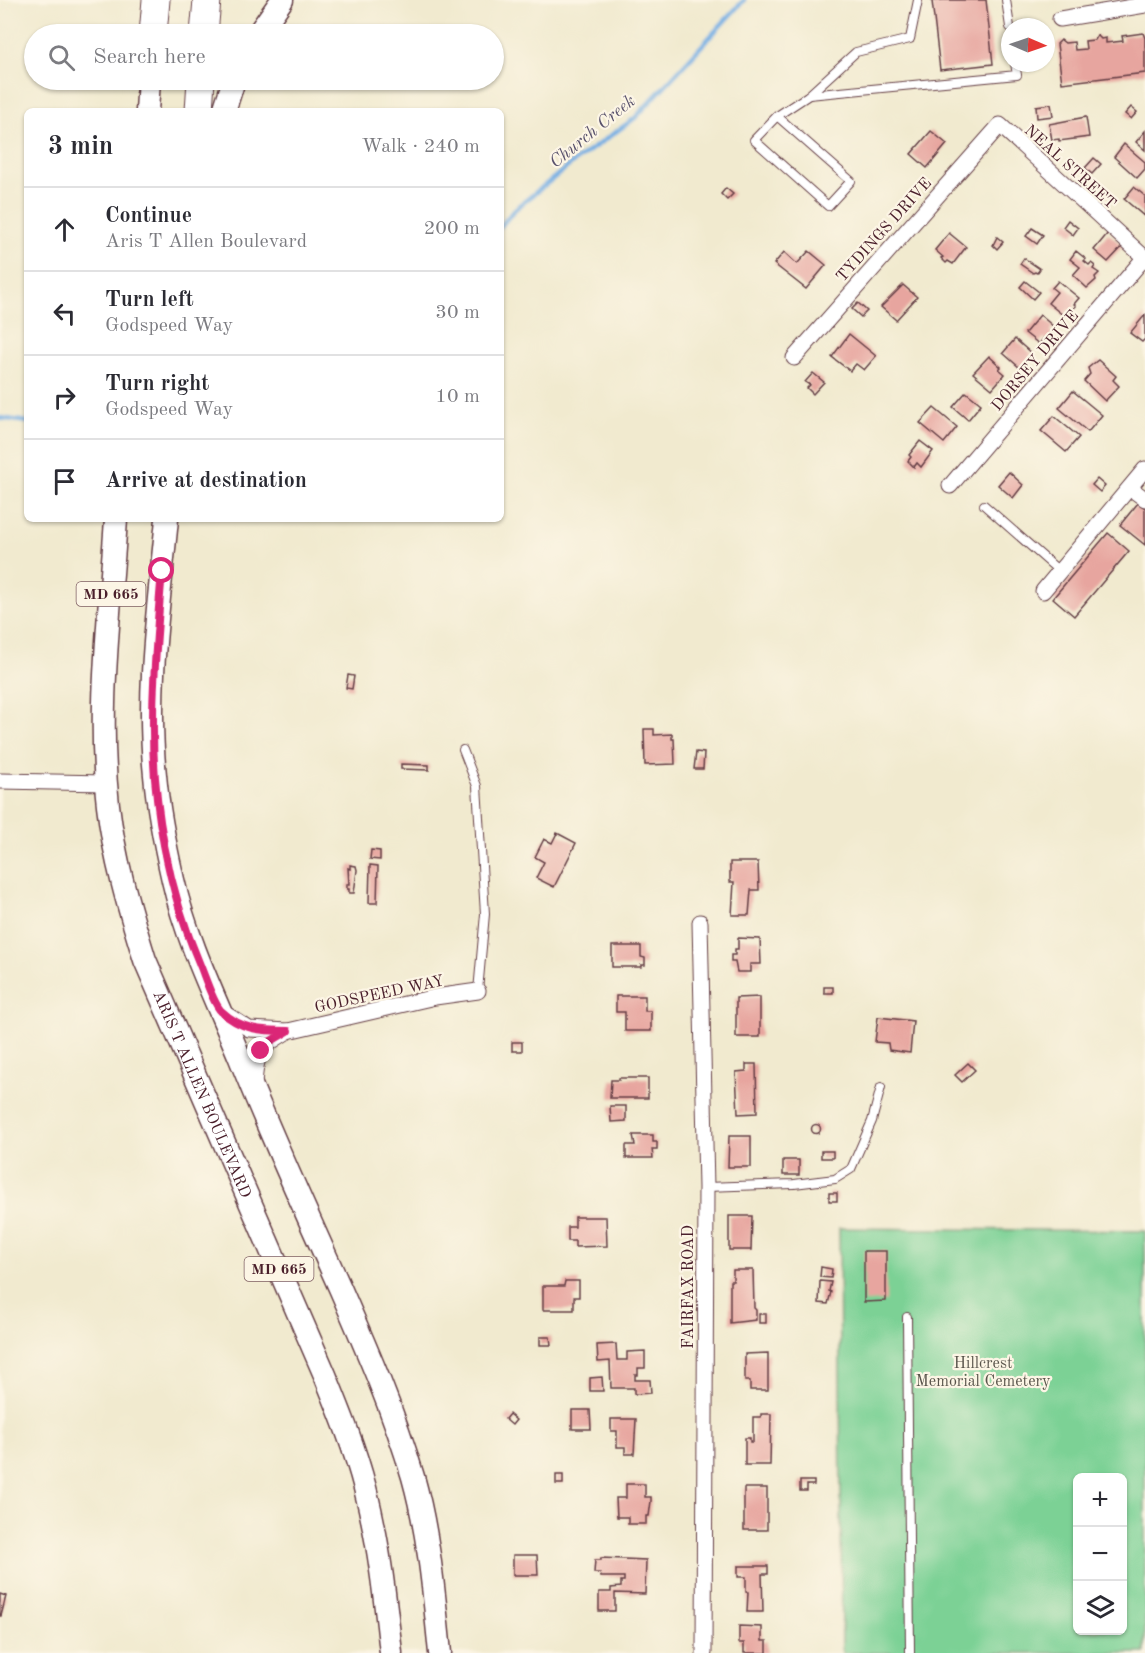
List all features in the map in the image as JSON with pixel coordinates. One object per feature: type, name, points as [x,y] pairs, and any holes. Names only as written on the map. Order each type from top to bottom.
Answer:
[{"type":"highway","points":[[153,24],[154,0]]},
{"type":"highway","points":[[205,24],[207,0]]},
{"type":"highway","points":[[199,108],[200,90]]},
{"type":"main road","points":[[265,24],[282,0]]},
{"type":"main road","points":[[147,108],[148,90]]},
{"type":"main road","points":[[225,108],[231,90]]},
{"type":"main road","name":"ARIS T ALLEN BOULEVARD","points":[[116,522],[104,728],[106,783],[113,840],[125,896],[145,960],[349,1436],[365,1488],[379,1549],[391,1653]]},
{"type":"main road","name":"MD 665","points":[[167,522],[154,668],[154,772],[162,831],[174,884],[192,946],[369,1354],[396,1423],[413,1478],[428,1544],[440,1653]]},
{"type":"street","points":[[1060,19],[1145,5]]},
{"type":"street","name":"NEAL STREET","points":[[1000,125],[1145,257]]},
{"type":"street","name":"TYDINGS DRIVE","points":[[794,358],[1000,125]]},
{"type":"street","name":"DORSEY DRIVE","points":[[950,486],[1145,257]]},
{"type":"street","points":[[1043,591],[1145,469]]},
{"type":"street","points":[[1130,488],[1145,500]]},
{"type":"street","points":[[0,781],[106,783]]},
{"type":"street","name":"FAIRFAX ROAD","points":[[700,922],[706,1187],[704,1653]]},
{"type":"street","name":"GODSPEED WAY","points":[[219,1009],[249,1029],[288,1031],[435,997],[478,991]]},
{"type":"street","name":"GODSPEED WAY","points":[[254,1092],[256,1064],[261,1051],[266,1044],[288,1031]]},
{"type":"lane","points":[[777,116],[851,181],[828,206],[754,140],[777,116],[809,95],[856,52],[910,39],[918,0]]},
{"type":"lane","points":[[1006,0],[1009,18]]},
{"type":"lane","points":[[809,95],[1017,75],[1016,72]]},
{"type":"lane","points":[[984,505],[1059,571]]},
{"type":"lane","points":[[463,750],[477,786],[484,891],[485,914],[478,991]]},
{"type":"lane","points":[[706,1187],[794,1184],[835,1179],[851,1169],[872,1121],[881,1087]]},
{"type":"lane","points":[[907,1317],[910,1653]]},
{"type":"green space","name":"Hillcrest Memorial Cemetery","points":[[839,1228],[1145,1231],[1145,1653],[842,1653]]},
{"type":"building","points":[[986,0],[993,64],[940,70],[932,1]]},
{"type":"building","points":[[1143,33],[1145,73],[1062,83],[1057,44],[1061,40],[1065,43],[1074,42],[1075,50],[1086,49],[1085,41],[1094,40],[1097,35],[1101,39],[1106,38],[1106,43],[1123,41],[1122,36]]},
{"type":"building","points":[[1051,104],[1053,116],[1037,118],[1036,106]]},
{"type":"building","points":[[1131,107],[1137,112],[1131,119],[1125,114]]},
{"type":"building","points":[[1086,117],[1089,137],[1052,140],[1049,124]]},
{"type":"building","points":[[931,131],[947,144],[927,168],[911,154]]},
{"type":"building","points":[[1145,131],[1145,150],[1136,142]]},
{"type":"building","points":[[1124,144],[1145,162],[1145,169],[1137,178],[1114,157]]},
{"type":"building","points":[[1094,158],[1101,164],[1092,174],[1085,168]]},
{"type":"building","points":[[1134,187],[1145,196],[1145,217],[1124,199]]},
{"type":"building","points":[[726,188],[733,194],[727,200],[721,194]]},
{"type":"building","points":[[1068,220],[1078,228],[1073,235],[1063,227]]},
{"type":"building","points":[[1032,228],[1043,235],[1037,244],[1026,236]]},
{"type":"building","points":[[949,233],[966,247],[953,264],[948,261],[946,263],[935,250]]},
{"type":"building","points":[[1108,233],[1123,246],[1108,262],[1094,250]]},
{"type":"building","points":[[997,237],[1003,242],[997,249],[993,245]]},
{"type":"building","points":[[809,251],[826,265],[806,289],[774,264],[784,252],[797,264]]},
{"type":"building","points":[[1076,251],[1086,259],[1084,261],[1089,265],[1091,263],[1095,266],[1093,269],[1099,273],[1095,277],[1096,280],[1087,288],[1073,275],[1080,267],[1070,259]]},
{"type":"building","points":[[1024,258],[1040,269],[1037,273],[1033,273],[1020,264]]},
{"type":"building","points":[[1025,281],[1039,292],[1033,299],[1020,287]]},
{"type":"building","points":[[1058,281],[1079,298],[1074,304],[1076,306],[1071,311],[1069,309],[1064,316],[1048,303],[1057,292],[1052,288]]},
{"type":"building","points":[[903,285],[917,297],[896,320],[881,307]]},
{"type":"building","points":[[858,303],[867,311],[861,317],[852,309]]},
{"type":"building","points":[[1040,315],[1054,327],[1050,332],[1053,334],[1048,341],[1044,338],[1039,344],[1025,333]]},
{"type":"building","points":[[1145,315],[1145,339],[1142,342],[1130,333]]},
{"type":"building","points":[[849,334],[876,356],[864,370],[856,364],[850,371],[832,357]]},
{"type":"building","points":[[1015,339],[1032,354],[1020,368],[1003,353]]},
{"type":"building","points":[[989,356],[1005,374],[992,389],[973,373]]},
{"type":"building","points":[[1098,360],[1116,376],[1113,380],[1119,386],[1105,401],[1084,381],[1090,374],[1088,368]]},
{"type":"building","points":[[813,373],[824,382],[813,394],[807,388],[810,385],[805,382]]},
{"type":"building","points":[[1073,391],[1102,415],[1088,432],[1059,408]]},
{"type":"building","points":[[966,392],[981,404],[968,420],[953,407]]},
{"type":"building","points":[[934,408],[957,427],[944,443],[920,423]]},
{"type":"building","points":[[1054,416],[1079,437],[1066,452],[1041,431]]},
{"type":"building","points":[[920,441],[933,451],[921,467],[917,463],[914,467],[908,461],[911,457],[909,455]]},
{"type":"building","points":[[1009,472],[1023,485],[1013,498],[998,485]]},
{"type":"building","points":[[1097,479],[1105,486],[1100,492],[1092,485]]},
{"type":"building","points":[[1138,503],[1145,508],[1145,545],[1120,525]]},
{"type":"building","points":[[1108,533],[1129,551],[1074,616],[1053,598]]},
{"type":"building","points":[[348,675],[354,676],[352,689],[346,688]]},
{"type":"building","points":[[644,729],[654,729],[654,735],[672,734],[675,764],[645,765]]},
{"type":"building","points":[[696,752],[704,753],[703,769],[694,769]]},
{"type":"building","points":[[401,764],[429,765],[429,770],[401,769]]},
{"type":"building","points":[[557,833],[576,843],[554,887],[536,878],[544,862],[535,857],[544,839],[552,843]]},
{"type":"building","points":[[371,850],[380,851],[380,860],[370,859]]},
{"type":"building","points":[[730,862],[758,862],[759,890],[751,890],[749,915],[732,915],[734,882],[730,882]]},
{"type":"building","points":[[350,865],[356,866],[357,870],[354,893],[349,893],[347,889]]},
{"type":"building","points":[[370,865],[378,866],[377,903],[369,903]]},
{"type":"building","points":[[738,938],[760,939],[761,964],[750,964],[750,972],[737,972],[735,962],[731,962],[731,955],[735,955],[735,949],[738,949]]},
{"type":"building","points":[[612,946],[641,946],[641,957],[645,958],[645,965],[612,967]]},
{"type":"building","points":[[824,987],[833,987],[833,993],[824,993]]},
{"type":"building","points":[[616,996],[645,996],[645,1011],[651,1011],[651,1031],[625,1031],[625,1012],[616,1012]]},
{"type":"building","points":[[760,997],[760,1037],[736,1037],[736,998]]},
{"type":"building","points":[[878,1017],[913,1021],[910,1053],[889,1050],[888,1043],[875,1042]]},
{"type":"building","points":[[512,1042],[522,1042],[522,1051],[512,1051]]},
{"type":"building","points":[[968,1063],[975,1070],[962,1082],[955,1075]]},
{"type":"building","points":[[746,1064],[756,1064],[757,1113],[738,1114],[736,1072],[746,1071]]},
{"type":"building","points":[[619,1078],[648,1078],[648,1098],[610,1098],[611,1080],[619,1080]]},
{"type":"building","points":[[610,1106],[626,1106],[626,1121],[611,1122]]},
{"type":"building","points":[[816,1125],[820,1129],[816,1133],[812,1129]]},
{"type":"building","points":[[633,1135],[653,1135],[653,1142],[657,1142],[657,1149],[652,1149],[653,1158],[626,1158],[626,1145],[635,1145]]},
{"type":"building","points":[[729,1136],[751,1136],[751,1167],[728,1167]]},
{"type":"building","points":[[821,1151],[833,1151],[833,1158],[821,1158]]},
{"type":"building","points":[[783,1160],[799,1160],[799,1175],[783,1175]]},
{"type":"building","points":[[829,1193],[837,1193],[837,1201],[829,1201]]},
{"type":"building","points":[[729,1216],[752,1216],[751,1250],[729,1250]]},
{"type":"building","points":[[575,1217],[606,1217],[607,1246],[575,1247],[575,1241],[568,1241],[568,1227],[575,1227]]},
{"type":"building","points":[[864,1251],[886,1251],[886,1301],[864,1302]]},
{"type":"building","points":[[821,1267],[832,1269],[831,1278],[820,1277]]},
{"type":"building","points":[[733,1270],[753,1270],[756,1320],[730,1323],[730,1281],[733,1281]]},
{"type":"building","points":[[565,1281],[579,1281],[579,1297],[574,1297],[574,1310],[543,1310],[543,1286],[564,1286]]},
{"type":"building","points":[[820,1281],[831,1282],[828,1304],[819,1303]]},
{"type":"building","points":[[759,1314],[766,1314],[766,1323],[759,1323]]},
{"type":"building","points":[[540,1337],[550,1337],[551,1345],[540,1345]]},
{"type":"building","points":[[616,1344],[617,1360],[627,1360],[627,1352],[645,1351],[645,1368],[638,1368],[635,1380],[650,1380],[651,1393],[634,1394],[634,1388],[611,1388],[610,1361],[598,1362],[597,1345]]},
{"type":"building","points":[[768,1353],[768,1390],[750,1390],[750,1381],[745,1381],[745,1354]]},
{"type":"building","points":[[602,1377],[603,1391],[590,1391],[590,1378]]},
{"type":"building","points":[[572,1410],[590,1410],[591,1429],[572,1429]]},
{"type":"building","points":[[509,1414],[516,1420],[512,1425],[505,1419]]},
{"type":"building","points":[[761,1414],[771,1414],[770,1465],[745,1465],[745,1438],[750,1438],[750,1442],[753,1442],[753,1417],[761,1417]]},
{"type":"building","points":[[611,1419],[636,1419],[634,1454],[625,1454],[625,1447],[617,1447],[617,1431],[611,1431]]},
{"type":"building","points":[[556,1475],[563,1475],[563,1484],[556,1484]]},
{"type":"building","points":[[800,1481],[814,1481],[814,1485],[807,1485],[807,1491],[800,1491]]},
{"type":"building","points":[[626,1484],[645,1484],[645,1497],[651,1497],[646,1524],[628,1524],[628,1517],[617,1517],[616,1498],[626,1498]]},
{"type":"building","points":[[744,1488],[767,1488],[767,1530],[744,1530]]},
{"type":"building","points":[[513,1555],[537,1555],[538,1575],[513,1575]]},
{"type":"building","points":[[601,1558],[646,1560],[645,1594],[615,1593],[615,1611],[599,1611],[599,1592],[611,1592],[611,1588],[621,1587],[621,1581],[624,1581],[624,1577],[601,1577],[600,1573],[594,1573],[595,1560],[601,1560]]},
{"type":"building","points":[[738,1566],[768,1566],[768,1574],[762,1574],[763,1612],[747,1612],[746,1577],[738,1577]]},
{"type":"building","points":[[0,1594],[6,1596],[1,1616],[0,1616]]},
{"type":"building","points":[[739,1626],[762,1627],[762,1641],[767,1641],[767,1653],[744,1653],[744,1643],[739,1643]]},
{"type":"waterway","name":"Church Creek","points":[[504,222],[514,210],[571,164],[635,118],[744,0]]},
{"type":"waterway","name":"Church Creek","points":[[0,418],[24,422]]},
{"type":"route","points":[[162,571],[154,668],[153,722],[154,772],[162,831],[192,946],[219,1009],[249,1029],[288,1031],[266,1044],[261,1051]]}]
